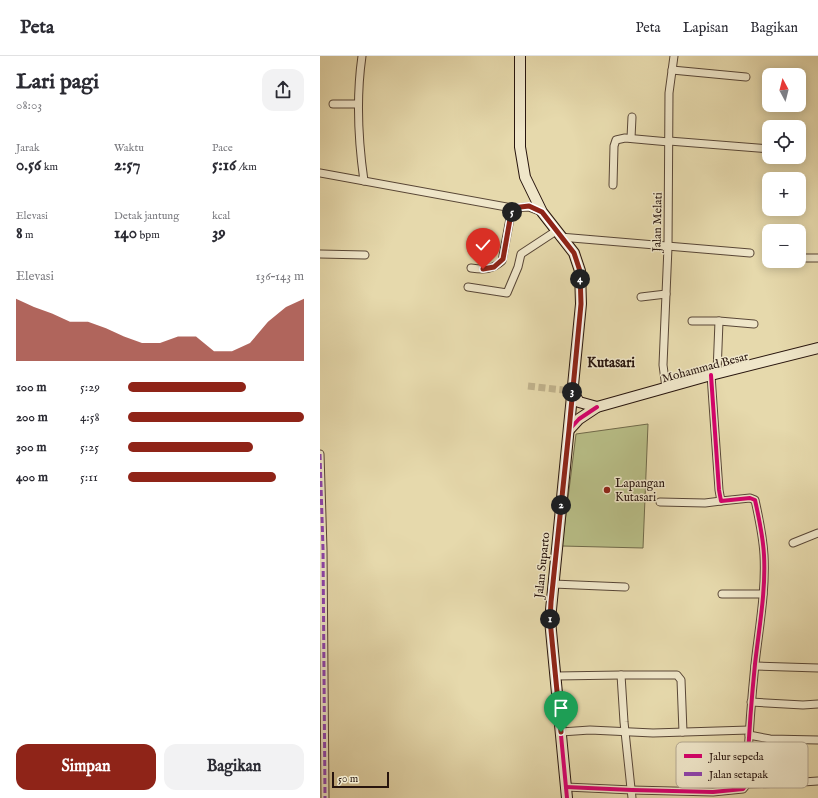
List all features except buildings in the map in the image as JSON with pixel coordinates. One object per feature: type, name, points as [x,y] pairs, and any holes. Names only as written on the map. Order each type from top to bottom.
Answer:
[{"type":"street","points":[[362,56],[358,82],[358,104],[359,145],[364,181]]},
{"type":"street","name":"Jalan Suparto","points":[[520,56],[520,147],[526,177],[542,212],[574,253],[580,271],[581,304],[550,620],[567,798]]},
{"type":"street","name":"Jalan Melati","points":[[666,388],[663,365],[668,247],[669,94],[674,56]]},
{"type":"street","points":[[672,70],[746,77]]},
{"type":"street","points":[[333,104],[358,104]]},
{"type":"street","points":[[631,138],[632,117]]},
{"type":"street","points":[[613,185],[615,141],[618,138],[762,149]]},
{"type":"street","points":[[320,174],[512,208],[529,206],[542,212]]},
{"type":"street","points":[[472,268],[491,268],[503,260],[512,208]]},
{"type":"street","points":[[468,287],[507,293],[523,252],[558,234],[668,247],[750,253]]},
{"type":"street","points":[[320,254],[365,255]]},
{"type":"street","points":[[806,258],[818,258]]},
{"type":"street","points":[[641,297],[666,294]]},
{"type":"street","points":[[692,321],[719,321],[754,324]]},
{"type":"street","points":[[719,321],[714,374],[719,490],[721,502]]},
{"type":"street","name":"Mohammad Besar","points":[[597,407],[714,374],[818,348]]},
{"type":"street","points":[[572,391],[580,404],[597,407]]},
{"type":"street","points":[[569,430],[579,419],[597,407]]},
{"type":"street","points":[[320,454],[323,549],[325,798]]},
{"type":"street","points":[[660,502],[721,502],[750,498],[755,500],[761,525],[764,554],[763,594],[751,702],[749,742]]},
{"type":"street","points":[[793,543],[818,533]]},
{"type":"street","points":[[553,584],[625,587]]},
{"type":"street","points":[[722,594],[763,594]]},
{"type":"street","points":[[755,666],[818,668]]},
{"type":"street","points":[[621,674],[625,731],[632,794]]},
{"type":"street","points":[[556,676],[673,674],[680,677],[682,680],[683,732]]},
{"type":"street","points":[[751,702],[803,705],[818,704]]},
{"type":"street","points":[[561,732],[590,730],[749,732],[770,738],[818,740]]},
{"type":"street","points":[[808,782],[818,781]]},
{"type":"street","points":[[566,787],[632,794],[714,795],[744,788]]},
{"type":"green space","name":"Lapangan Kutasari","points":[[648,424],[643,548],[562,546],[576,434]]},
{"type":"tunnel","points":[[528,386],[572,391]]},
{"type":"marked path","points":[[320,454],[323,549],[325,798]]},
{"type":"cycle path","points":[[711,375],[721,501],[750,498],[755,500],[761,527],[764,569],[763,596],[752,694],[749,742]]},
{"type":"cycle path","points":[[567,798],[550,620],[551,602],[569,430],[579,419],[597,407]]},
{"type":"cycle path","points":[[566,787],[713,792],[744,788]]},
{"type":"place","name":"Lapangan Kutasari","points":[[607,490]]},
{"type":"district","name":"Kutasari","points":[[611,362]]},
{"type":"route","points":[[483,269],[494,267],[503,259],[512,208],[529,206],[542,212],[574,253],[580,271],[581,304],[550,620],[561,732]]}]
